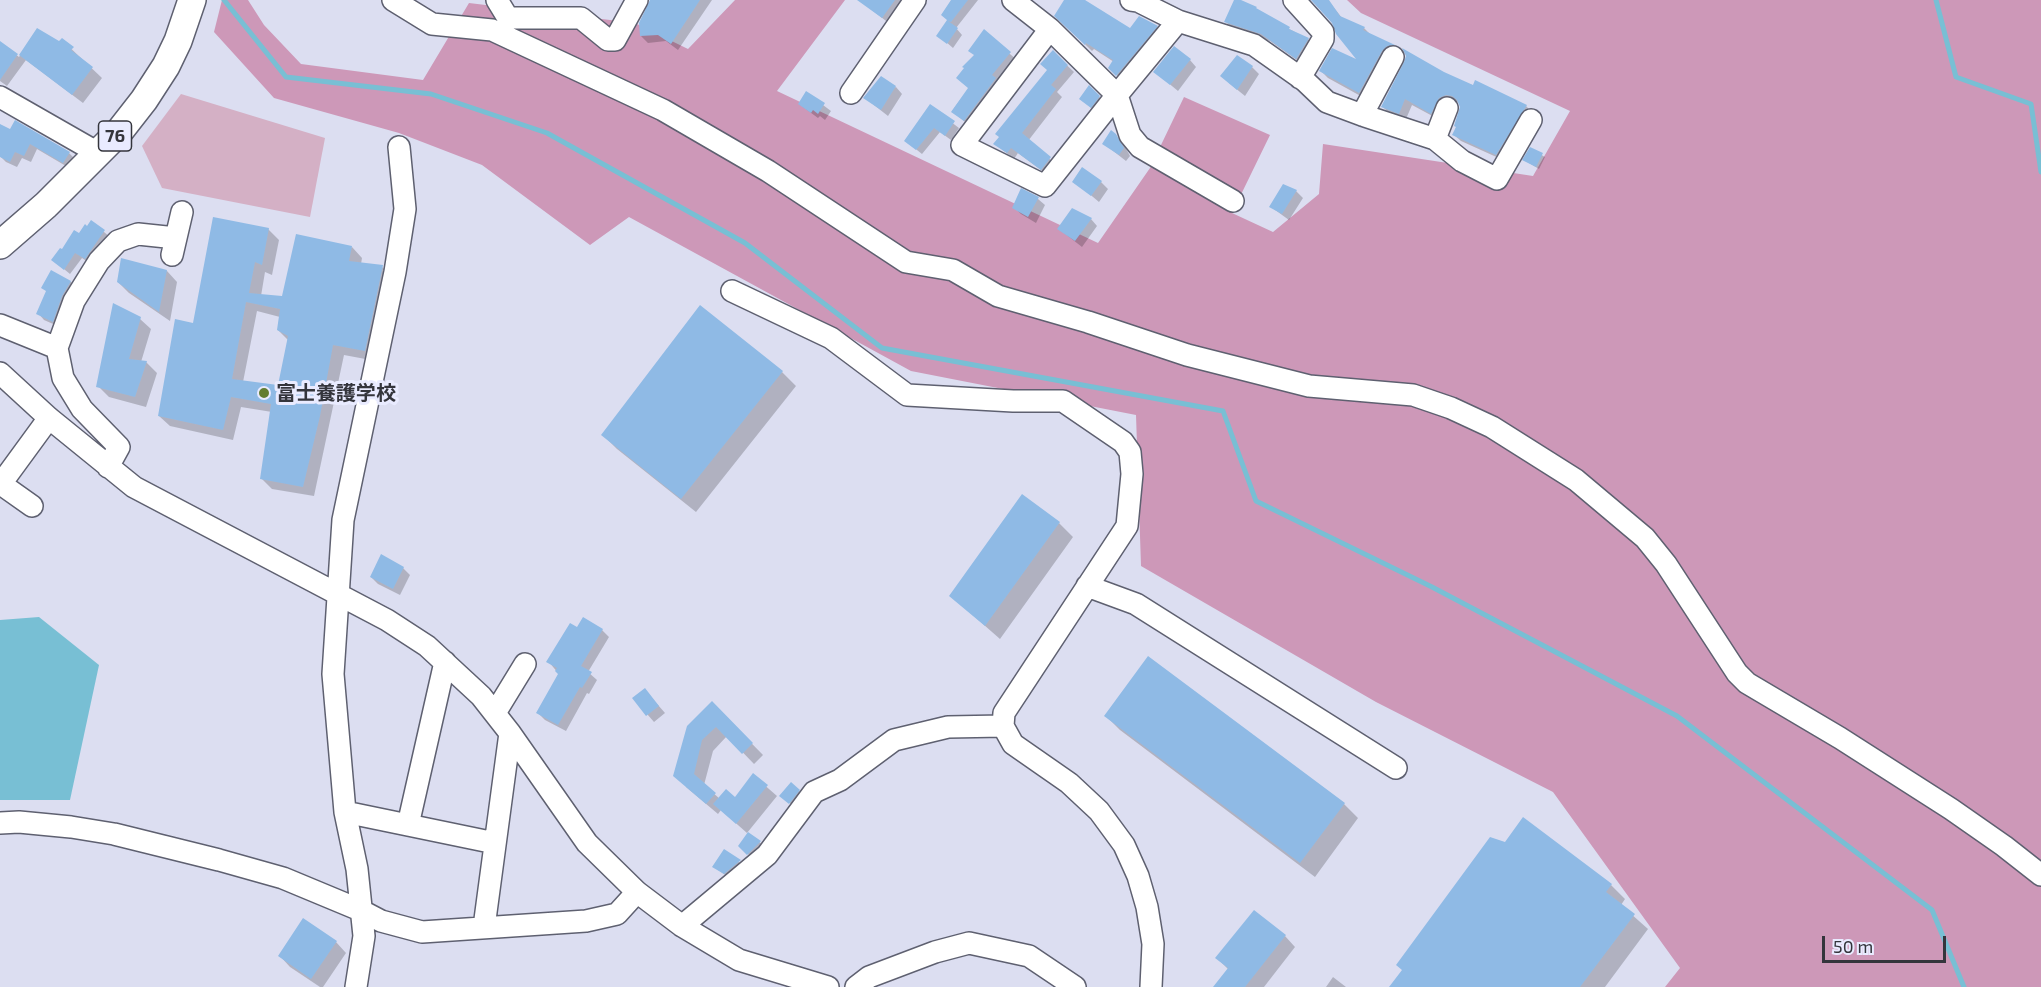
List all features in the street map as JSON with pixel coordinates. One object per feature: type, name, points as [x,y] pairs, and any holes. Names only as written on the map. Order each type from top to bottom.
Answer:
[{"type":"main road","name":"76","points":[[0,245],[98,153],[144,100],[166,66],[178,41],[192,0]]},
{"type":"street","points":[[393,0],[432,24],[492,30],[663,110],[768,171],[906,262],[953,270],[998,296],[1088,322],[1187,355],[1309,386],[1413,395],[1451,408],[1492,427],[1576,480],[1645,538],[1666,564],[1737,673],[1747,683],[1840,738],[1951,809],[2041,875]]},
{"type":"street","points":[[497,0],[508,18],[582,18],[608,40],[615,40],[637,0]]},
{"type":"street","points":[[852,93],[915,0]]},
{"type":"street","points":[[1131,0],[1178,21],[1254,45],[1300,78],[1327,102],[1435,139],[1462,161],[1497,179],[1531,120]]},
{"type":"street","points":[[1294,0],[1323,32],[1323,39],[1300,78]]},
{"type":"street","points":[[1016,1],[1050,28],[1117,95],[1130,135],[1140,147],[1233,201]]},
{"type":"street","points":[[1050,28],[962,145],[1045,186],[1178,21]]},
{"type":"street","points":[[1362,115],[1393,57]]},
{"type":"street","points":[[0,97],[98,153]]},
{"type":"street","points":[[1435,139],[1447,108]]},
{"type":"street","points":[[356,987],[364,936],[357,869],[345,812],[333,674],[343,520],[395,272],[405,209],[399,147]]},
{"type":"street","points":[[108,467],[119,447],[82,409],[63,378],[57,348],[74,301],[99,261],[118,241],[138,234],[174,246],[182,212]]},
{"type":"street","points":[[732,291],[831,338],[907,395],[1013,401],[1063,401],[1123,442],[1130,452],[1132,474],[1127,526],[1004,713],[1003,726],[1013,744],[1069,783],[1099,811],[1124,845],[1138,876],[1147,907],[1153,944],[1151,987]]},
{"type":"street","points":[[0,325],[57,348]]},
{"type":"street","points":[[0,373],[49,418],[134,487],[339,597],[387,620],[427,646],[481,696],[495,713],[587,843],[637,892],[682,926],[739,960],[828,987]]},
{"type":"street","points":[[32,506],[0,485],[49,418]]},
{"type":"street","points":[[1087,586],[1136,604],[1396,768]]},
{"type":"street","points":[[408,825],[445,662]]},
{"type":"street","points":[[495,713],[525,664]]},
{"type":"street","points":[[682,926],[767,855],[814,792],[840,780],[894,740],[948,727],[1003,726]]},
{"type":"street","points":[[484,927],[510,733]]},
{"type":"street","points":[[345,812],[495,843]]},
{"type":"street","points":[[0,823],[19,822],[71,827],[114,834],[283,878],[381,921],[422,932],[586,921],[617,914],[637,892]]},
{"type":"street","points":[[856,987],[869,977],[935,952],[969,943],[1029,956],[1075,987]]},
{"type":"shaded area","points":[[222,0],[248,0],[264,25],[301,64],[423,80],[469,3],[635,23],[688,49],[735,0],[845,0],[777,91],[1098,243],[1150,168],[1184,97],[1270,135],[1232,213],[1273,232],[1319,194],[1323,144],[1533,176],[1570,111],[1361,13],[1347,0],[2041,0],[2041,987],[1665,987],[1680,968],[1553,792],[1376,702],[1141,566],[1136,415],[911,371],[629,217],[590,245],[482,165],[399,133],[274,98],[214,32]]},
{"type":"shaded area","points":[[181,94],[325,138],[310,217],[162,188],[142,146]]},
{"type":"water","points":[[39,617],[99,665],[70,800],[0,800],[0,620]]},
{"type":"building","points":[[650,0],[700,0],[671,44],[658,35],[640,36],[639,23]]},
{"type":"building","points":[[857,0],[895,0],[882,18]]},
{"type":"building","points":[[951,0],[968,0],[951,22],[948,21],[958,28],[947,44],[936,36],[947,20],[941,15]]},
{"type":"building","points":[[1064,0],[1085,0],[1130,28],[1139,16],[1158,26],[1116,76],[1108,68],[1113,60],[1086,43],[1085,45],[1054,16]]},
{"type":"building","points":[[1234,0],[1241,0],[1257,7],[1290,27],[1289,29],[1309,38],[1296,59],[1261,34],[1224,22]]},
{"type":"building","points":[[1311,0],[1329,0],[1340,16],[1365,27],[1363,30],[1395,45],[1387,46],[1382,51],[1359,93],[1319,71],[1332,48],[1356,59],[1336,34],[1332,23]]},
{"type":"building","points":[[37,28],[59,41],[62,38],[74,47],[71,50],[93,67],[72,95],[19,55]]},
{"type":"building","points":[[984,29],[1011,52],[992,75],[996,78],[964,121],[951,112],[968,88],[956,78],[964,68],[962,67],[974,55],[968,51]]},
{"type":"building","points":[[0,41],[18,54],[0,80]]},
{"type":"building","points":[[1174,46],[1191,59],[1170,85],[1153,72]]},
{"type":"building","points":[[1402,48],[1444,72],[1473,85],[1475,80],[1527,105],[1496,155],[1452,135],[1460,107],[1452,96],[1446,95],[1439,98],[1431,114],[1405,99],[1399,114],[1381,107],[1404,62],[1406,56]]},
{"type":"building","points":[[1053,50],[1068,65],[1051,85],[1056,89],[1022,133],[1051,157],[1041,170],[1011,148],[1007,153],[993,144],[999,137],[995,134],[1047,70],[1040,64]]},
{"type":"building","points":[[1237,55],[1253,66],[1237,90],[1220,76]]},
{"type":"building","points":[[881,76],[896,86],[881,110],[863,98]]},
{"type":"building","points":[[1089,85],[1100,96],[1091,108],[1079,99]]},
{"type":"building","points":[[806,91],[825,103],[818,114],[813,110],[811,113],[798,104]]},
{"type":"building","points":[[930,104],[955,121],[945,136],[934,128],[916,150],[904,141]]},
{"type":"building","points":[[15,120],[70,152],[63,163],[30,144],[24,156],[15,152],[10,162],[0,157],[0,124],[10,129]]},
{"type":"building","points":[[1111,130],[1124,148],[1119,155],[1102,144]]},
{"type":"building","points":[[1530,147],[1543,153],[1536,167],[1522,160]]},
{"type":"building","points":[[1082,167],[1102,181],[1091,196],[1072,182]]},
{"type":"building","points":[[1283,184],[1297,190],[1282,214],[1269,207]]},
{"type":"building","points":[[1021,188],[1039,197],[1028,217],[1012,208]]},
{"type":"building","points":[[1072,208],[1092,218],[1075,241],[1057,229]]},
{"type":"building","points":[[213,217],[269,228],[262,265],[255,262],[249,293],[282,296],[296,234],[352,246],[349,261],[383,265],[365,351],[333,345],[320,416],[303,487],[260,479],[271,404],[231,397],[223,430],[158,416],[175,319],[193,323]],"holes":[[[246,302],[280,309],[277,330],[288,336],[278,385],[232,379]]]},
{"type":"building","points":[[91,220],[105,230],[85,259],[75,253],[64,270],[51,260],[60,248],[62,249],[74,230],[79,233]]},
{"type":"building","points":[[121,258],[167,270],[159,312],[117,282]]},
{"type":"building","points":[[51,270],[71,281],[62,296],[53,322],[36,314],[46,291],[41,288]]},
{"type":"building","points":[[113,303],[141,317],[129,359],[147,361],[135,397],[96,387]]},
{"type":"building","points":[[700,305],[783,371],[681,499],[601,435]]},
{"type":"building","points":[[1022,494],[1060,522],[985,626],[949,596]]},
{"type":"building","points":[[381,554],[404,567],[393,589],[370,577]]},
{"type":"building","points":[[583,617],[603,629],[581,666],[592,672],[582,688],[580,687],[558,725],[536,713],[558,674],[555,671],[557,668],[546,662],[570,623],[577,627]]},
{"type":"building","points":[[1148,656],[1345,803],[1300,863],[1104,716]]},
{"type":"building","points":[[645,688],[659,706],[646,716],[632,698]]},
{"type":"building","points":[[712,701],[753,743],[742,754],[716,727],[702,740],[694,774],[716,793],[706,804],[673,776],[687,726]]},
{"type":"building","points":[[753,773],[768,785],[736,824],[713,804],[726,789],[735,797]]},
{"type":"building","points":[[791,782],[800,790],[789,804],[779,796]]},
{"type":"building","points":[[1523,817],[1612,884],[1606,892],[1635,914],[1580,987],[1389,987],[1402,970],[1396,965],[1490,837],[1505,842]]},
{"type":"building","points":[[748,832],[761,841],[747,855],[738,846]]},
{"type":"building","points":[[724,849],[741,860],[724,874],[712,867]]},
{"type":"building","points":[[1254,910],[1286,935],[1245,987],[1213,987],[1228,968],[1215,958]]},
{"type":"building","points":[[303,918],[337,941],[311,979],[278,956]]},
{"type":"waterway","points":[[224,0],[286,77],[431,94],[547,133],[745,243],[882,348],[1223,411],[1256,501],[1432,587],[1677,716],[1932,910],[1964,987]]},
{"type":"waterway","points":[[1936,0],[1956,77],[2031,104],[2041,172]]},
{"type":"place","name":"富士養護学校","points":[[264,393]]}]
